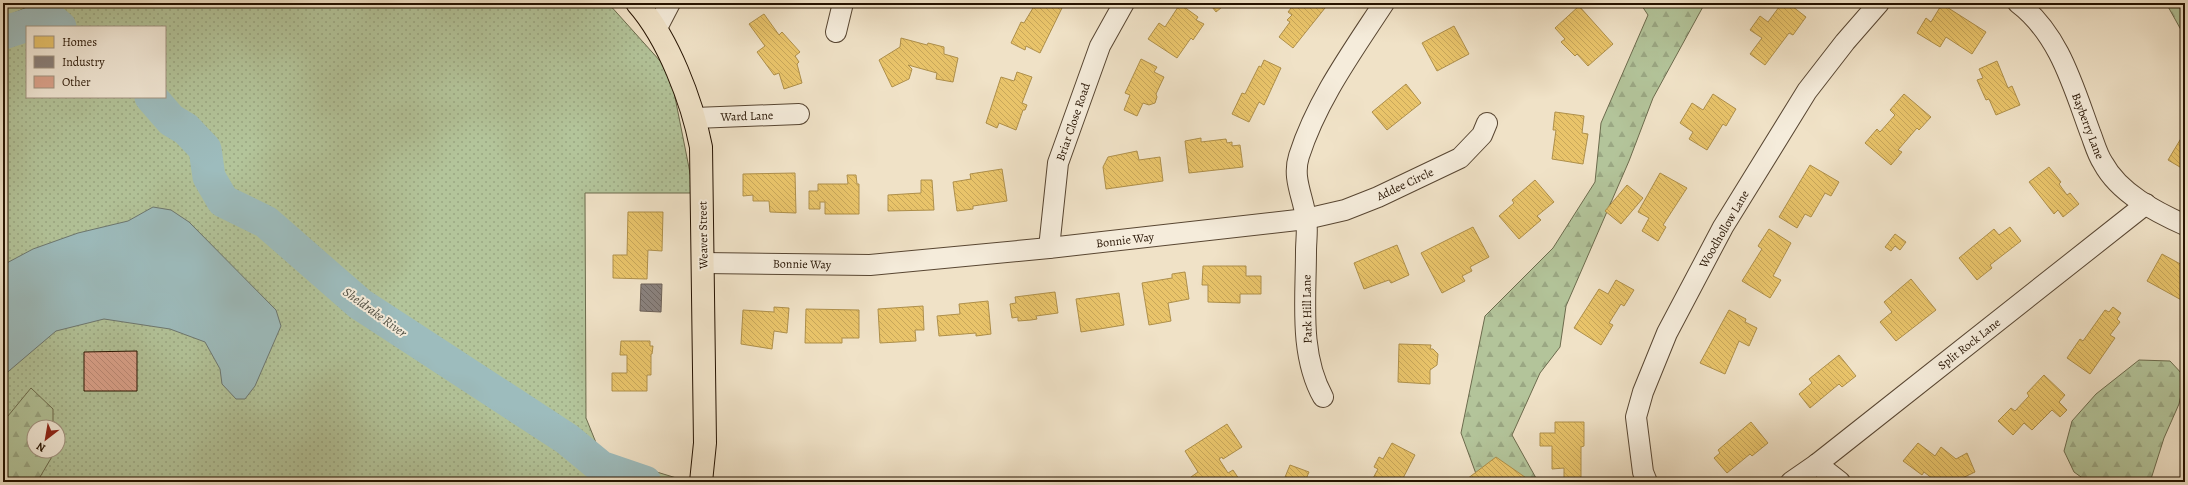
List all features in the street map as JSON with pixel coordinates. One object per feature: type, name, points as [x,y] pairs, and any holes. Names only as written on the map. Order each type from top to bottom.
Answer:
[{"type":"main road","name":"Weaver Street","points":[[637,3],[646,13],[673,62],[695,118],[701,147],[704,263],[705,443],[701,482]]},
{"type":"street","points":[[656,30],[670,3]]},
{"type":"street","points":[[836,32],[843,3]]},
{"type":"street","name":"Briar Close Road","points":[[1049,248],[1058,163],[1100,46],[1124,3]]},
{"type":"street","points":[[1306,219],[1295,173],[1299,156],[1326,93],[1384,3]]},
{"type":"street","name":"Woodhollow Lane","points":[[1647,482],[1643,472],[1636,417],[1643,392],[1667,334],[1723,227],[1807,91],[1845,42],[1879,3]]},
{"type":"street","name":"Bayberry Lane","points":[[2018,3],[2028,10],[2048,33],[2062,58],[2103,164],[2124,189],[2146,204],[2185,225]]},
{"type":"street","name":"Ward Lane","points":[[695,118],[799,114]]},
{"type":"street","name":"Addee Circle","points":[[1306,219],[1345,210],[1378,197],[1460,158],[1482,135],[1487,123]]},
{"type":"street","name":"Split Rock Lane","points":[[1791,482],[1817,464],[2146,204]]},
{"type":"street","name":"Bonnie Way","points":[[704,263],[870,265],[1049,248],[1306,219]]},
{"type":"street","name":"Park Hill Lane","points":[[1306,219],[1306,336],[1309,363],[1314,380],[1323,397]]},
{"type":"street","points":[[1817,464],[1840,482]]},
{"type":"green space","points":[[3,3],[608,3],[670,72],[694,193],[585,193],[586,418],[601,455],[683,480],[682,482],[3,482]]},
{"type":"green space","points":[[3,3],[36,3],[3,18]]},
{"type":"green space","points":[[1640,3],[1705,3],[1653,98],[1629,161],[1566,306],[1560,347],[1540,373],[1512,435],[1536,478],[1541,482],[1479,482],[1461,433],[1485,316],[1553,248],[1595,182],[1601,123],[1648,15]]},
{"type":"green space","points":[[2166,3],[2185,3],[2185,37]]},
{"type":"green space","points":[[2139,360],[2170,361],[2185,377],[2179,404],[2164,438],[2151,479],[2140,482],[2088,482],[2074,472],[2064,451],[2072,421],[2096,394]]},
{"type":"green space","points":[[31,388],[53,409],[53,419],[26,419],[26,459],[51,459],[37,482],[3,482],[3,422]]},
{"type":"water","points":[[153,207],[171,210],[189,222],[276,310],[281,326],[255,386],[245,399],[236,399],[222,384],[220,369],[205,342],[170,329],[104,319],[56,331],[3,376],[3,265],[33,249],[78,233],[128,221]]},
{"type":"building: Homes","points":[[1036,3],[1044,5],[1045,3],[1052,3],[1062,8],[1040,53],[1026,46],[1025,50],[1011,43],[1021,22],[1024,23]]},
{"type":"building: Homes","points":[[1209,3],[1227,3],[1216,12]]},
{"type":"building: Homes","points":[[1295,3],[1329,3],[1293,48],[1279,37],[1290,22],[1287,20],[1292,15],[1288,12]]},
{"type":"building: Homes","points":[[1782,3],[1788,3],[1806,17],[1793,35],[1789,33],[1765,65],[1750,54],[1762,38],[1750,30],[1760,16],[1768,22]]},
{"type":"building: Homes","points":[[1180,4],[1198,17],[1196,20],[1204,24],[1193,40],[1191,38],[1177,58],[1148,39],[1159,23],[1165,27]]},
{"type":"building: Homes","points":[[1942,4],[1986,32],[1972,54],[1946,37],[1940,47],[1917,33],[1926,18],[1931,22]]},
{"type":"building: Homes","points":[[1579,6],[1613,44],[1588,66],[1577,54],[1575,56],[1561,42],[1565,39],[1555,28]]},
{"type":"building: Homes","points":[[764,14],[779,35],[782,32],[800,52],[795,56],[799,62],[797,64],[802,83],[784,89],[779,73],[774,75],[757,52],[765,46],[749,24]]},
{"type":"building: Homes","points":[[1454,26],[1469,54],[1437,71],[1422,43]]},
{"type":"building: Homes","points":[[901,38],[927,45],[928,43],[944,47],[944,54],[958,58],[953,82],[936,79],[937,73],[908,65],[912,69],[909,79],[892,87],[879,60],[900,47]]},
{"type":"building: Homes","points":[[1141,59],[1157,67],[1154,72],[1164,77],[1156,94],[1157,97],[1155,103],[1149,105],[1143,103],[1137,116],[1124,110],[1130,95],[1125,93]]},
{"type":"building: Homes","points":[[1264,60],[1281,68],[1264,105],[1259,102],[1249,122],[1232,114],[1242,93],[1245,94],[1259,66],[1261,67]]},
{"type":"building: Homes","points":[[1997,61],[2008,88],[2012,86],[2020,105],[1996,115],[1989,99],[1986,100],[1977,80],[1983,78],[1979,69]]},
{"type":"building: Homes","points":[[1017,72],[1032,77],[1022,103],[1027,105],[1025,110],[1023,110],[1016,130],[999,123],[997,128],[986,123],[1001,77],[1014,81]]},
{"type":"building: Homes","points":[[1406,84],[1421,103],[1387,130],[1372,112]]},
{"type":"building: Homes","points":[[1713,94],[1736,109],[1726,126],[1723,124],[1707,150],[1689,139],[1693,132],[1680,123],[1692,103],[1703,110]]},
{"type":"building: Homes","points":[[1904,94],[1931,117],[1919,130],[1917,128],[1898,150],[1902,152],[1891,165],[1865,143],[1877,129],[1880,132],[1895,115],[1890,110]]},
{"type":"building: Homes","points":[[1555,112],[1584,116],[1582,133],[1588,134],[1583,164],[1552,159],[1556,130],[1553,130]]},
{"type":"building: Homes","points":[[2183,135],[2185,136],[2185,170],[2168,160]]},
{"type":"building: Homes","points":[[1201,138],[1201,142],[1226,139],[1227,143],[1232,142],[1232,146],[1240,145],[1243,167],[1189,173],[1185,141]]},
{"type":"building: Homes","points":[[1137,151],[1139,160],[1160,157],[1163,181],[1106,189],[1103,167],[1108,157]]},
{"type":"building: Homes","points":[[1810,165],[1839,182],[1831,196],[1825,193],[1811,217],[1805,214],[1797,228],[1779,217]]},
{"type":"building: Homes","points":[[2049,167],[2061,182],[2059,184],[2067,195],[2070,193],[2079,204],[2063,217],[2058,210],[2054,214],[2029,182]]},
{"type":"building: Homes","points":[[1002,169],[1007,201],[973,206],[973,209],[957,211],[953,182],[971,179],[970,174]]},
{"type":"building: Homes","points":[[795,173],[796,213],[770,212],[769,201],[753,201],[753,195],[743,196],[743,174]]},
{"type":"building: Homes","points":[[1660,173],[1687,188],[1663,225],[1666,227],[1658,241],[1642,231],[1649,218],[1638,212]]},
{"type":"building: Homes","points":[[847,175],[856,175],[857,184],[859,184],[859,214],[825,214],[825,202],[820,202],[820,209],[809,209],[809,191],[818,191],[818,184],[848,184]]},
{"type":"building: Homes","points":[[921,180],[932,180],[934,210],[888,211],[888,195],[921,193]]},
{"type":"building: Homes","points":[[1535,180],[1554,202],[1537,216],[1541,220],[1519,239],[1499,216],[1514,203],[1512,200]]},
{"type":"building: Homes","points":[[1627,185],[1643,198],[1621,224],[1605,211]]},
{"type":"building: Homes","points":[[628,212],[663,212],[662,251],[648,250],[647,279],[613,278],[613,255],[627,255]]},
{"type":"building: Homes","points":[[1473,227],[1489,257],[1470,267],[1472,271],[1462,276],[1465,281],[1442,293],[1421,253]]},
{"type":"building: Homes","points":[[2010,227],[2021,241],[1990,265],[1992,268],[1977,280],[1959,258],[1994,229],[1999,235]]},
{"type":"building: Homes","points":[[1769,229],[1791,243],[1773,276],[1781,280],[1770,298],[1742,281],[1762,249],[1758,246]]},
{"type":"building: Homes","points":[[1895,234],[1906,242],[1900,250],[1895,246],[1891,251],[1885,247]]},
{"type":"building: Homes","points":[[1397,245],[1409,275],[1391,283],[1389,280],[1364,289],[1354,263]]},
{"type":"building: Homes","points":[[2162,254],[2184,266],[2185,302],[2147,281]]},
{"type":"building: Homes","points":[[1203,266],[1246,266],[1246,276],[1261,276],[1261,294],[1240,294],[1240,303],[1208,302],[1208,285],[1202,285]]},
{"type":"building: Homes","points":[[1185,272],[1189,299],[1168,303],[1171,321],[1149,325],[1142,283],[1172,278],[1172,274]]},
{"type":"building: Homes","points":[[1911,279],[1936,310],[1896,341],[1880,322],[1892,312],[1884,302]]},
{"type":"building: Homes","points":[[1616,280],[1634,290],[1624,306],[1621,304],[1609,323],[1613,325],[1601,345],[1574,328],[1599,289],[1608,294]]},
{"type":"building: Homes","points":[[1055,292],[1058,313],[1036,316],[1037,319],[1031,320],[1018,321],[1018,317],[1012,318],[1010,304],[1016,303],[1015,297]]},
{"type":"building: Homes","points":[[1119,293],[1124,325],[1081,332],[1076,299]]},
{"type":"building: Homes","points":[[988,301],[991,334],[976,336],[976,333],[939,336],[937,316],[960,314],[959,304]]},
{"type":"building: Homes","points":[[923,306],[924,330],[915,330],[916,341],[880,343],[878,309]]},
{"type":"building: Homes","points":[[774,307],[789,308],[787,333],[774,331],[772,349],[741,344],[743,310],[774,312]]},
{"type":"building: Homes","points":[[2113,307],[2121,313],[2117,319],[2120,322],[2110,335],[2115,338],[2090,374],[2067,358],[2080,339],[2083,341],[2105,310],[2109,312]]},
{"type":"building: Homes","points":[[806,309],[859,310],[859,338],[842,338],[842,343],[805,343]]},
{"type":"building: Homes","points":[[1729,310],[1746,319],[1745,322],[1757,328],[1749,346],[1739,341],[1725,374],[1700,363]]},
{"type":"building: Homes","points":[[621,341],[650,341],[650,346],[653,346],[651,354],[651,375],[647,375],[647,391],[612,391],[612,373],[627,373],[627,355],[620,355]]},
{"type":"building: Homes","points":[[1399,344],[1431,345],[1430,349],[1433,349],[1438,354],[1437,365],[1430,370],[1430,384],[1398,382]]},
{"type":"building: Homes","points":[[1839,355],[1856,376],[1842,387],[1839,384],[1810,408],[1799,394],[1812,383],[1809,379]]},
{"type":"building: Homes","points":[[2044,375],[2065,395],[2059,402],[2067,410],[2060,417],[2052,410],[2032,430],[2024,423],[2013,435],[1998,421],[2011,408],[2015,411],[2029,396],[2027,393]]},
{"type":"building: Homes","points":[[1555,422],[1584,422],[1584,446],[1581,447],[1581,481],[1564,481],[1564,468],[1552,469],[1552,446],[1540,446],[1540,433],[1555,433]]},
{"type":"building: Homes","points":[[1751,422],[1768,443],[1752,456],[1750,454],[1727,473],[1714,458],[1720,453],[1718,450]]},
{"type":"building: Homes","points":[[1227,424],[1242,447],[1223,459],[1222,457],[1219,459],[1228,473],[1233,470],[1241,482],[1194,482],[1191,477],[1198,472],[1185,451]]},
{"type":"building: Homes","points":[[1392,443],[1415,455],[1401,482],[1371,482],[1378,469],[1374,467],[1379,457],[1383,459]]},
{"type":"building: Homes","points":[[1918,443],[1935,456],[1941,447],[1956,459],[1967,453],[1975,472],[1954,482],[1937,482],[1924,472],[1922,475],[1903,461]]},
{"type":"building: Homes","points":[[1496,457],[1532,482],[1463,482]]},
{"type":"building: Homes","points":[[1290,465],[1309,472],[1306,479],[1315,482],[1283,482]]},
{"type":"building: Industry","points":[[641,284],[662,284],[661,312],[640,311]]},
{"type":"building: Other","points":[[137,351],[137,391],[84,391],[84,352]]},
{"type":"waterway","name":"Sheldrake River","points":[[3,33],[49,18],[59,26]]},
{"type":"waterway","name":"Sheldrake River","points":[[152,98],[171,120],[186,129],[205,149],[209,177],[223,201],[266,222],[360,304],[567,439],[601,467],[645,482]]}]
